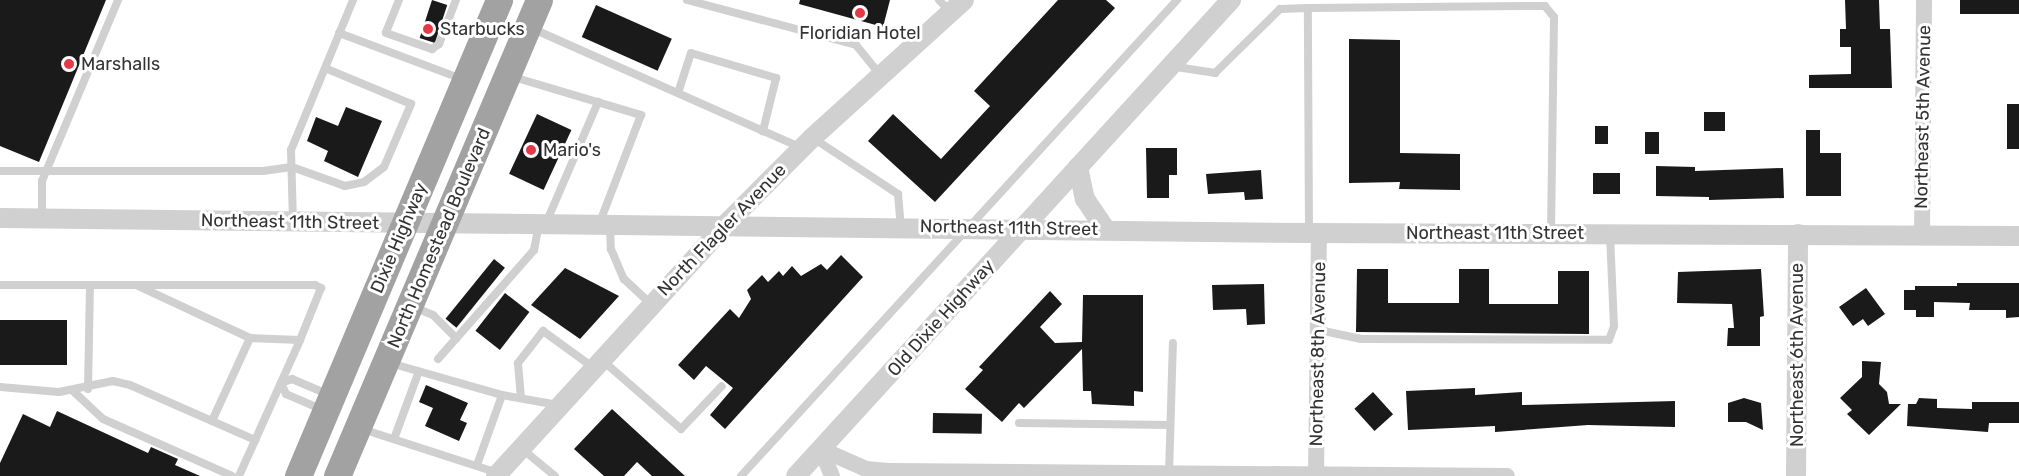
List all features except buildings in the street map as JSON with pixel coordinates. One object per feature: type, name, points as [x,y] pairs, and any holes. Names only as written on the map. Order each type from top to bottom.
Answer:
[{"type":"highway","name":"Dixie Highway","points":[[298,476],[499,0]]},
{"type":"highway","name":"North Homestead Boulevard","points":[[338,476],[539,0]]},
{"type":"street","name":"Old Dixie Highway","points":[[796,476],[1231,0]]},
{"type":"street","name":"Northeast 5th Avenue","points":[[1922,235],[1924,0]]},
{"type":"street","name":"North Flagler Avenue","points":[[497,474],[725,225],[807,143],[880,76],[951,4]]},
{"type":"street","points":[[1078,167],[1085,199],[1106,230]]},
{"type":"street","name":"Northeast 11th Street","points":[[0,218],[293,223],[605,222],[1314,233],[2019,236]]},
{"type":"street","name":"Northeast 8th Avenue","points":[[1314,233],[1319,330],[1316,475]]},
{"type":"street","name":"Northeast 6th Avenue","points":[[1796,476],[1798,234]]},
{"type":"street","points":[[820,449],[878,471],[1508,476]]},
{"type":"street","points":[[820,449],[832,476]]},
{"type":"lane","points":[[42,219],[42,181],[118,0]]},
{"type":"lane","points":[[293,223],[291,150],[352,0]]},
{"type":"lane","points":[[399,0],[387,33],[432,49],[439,44],[456,0]]},
{"type":"lane","points":[[687,0],[855,45],[880,76]]},
{"type":"lane","points":[[741,476],[1177,0]]},
{"type":"lane","points":[[1170,66],[1215,73],[1280,9],[1545,6],[1552,10],[1551,233]]},
{"type":"lane","points":[[1308,8],[1314,233]]},
{"type":"lane","points":[[528,27],[763,131],[807,143],[898,194],[901,226]]},
{"type":"lane","points":[[339,33],[465,80]]},
{"type":"lane","points":[[678,93],[691,53],[776,78],[763,131]]},
{"type":"lane","points":[[0,171],[271,170],[292,167],[345,186],[364,182],[384,167],[411,104],[325,68]]},
{"type":"lane","points":[[508,75],[641,115],[605,222],[611,249],[624,279],[651,304]]},
{"type":"lane","points":[[438,359],[534,250],[543,223],[598,102]]},
{"type":"lane","points":[[1319,330],[1360,339],[1610,340],[1614,326],[1610,233]]},
{"type":"lane","points":[[0,285],[315,285],[321,288],[239,476]]},
{"type":"lane","points":[[88,389],[90,285]]},
{"type":"lane","points":[[138,286],[250,338],[300,340]]},
{"type":"lane","points":[[411,306],[433,315],[456,338]]},
{"type":"lane","points":[[521,398],[518,363],[543,331],[598,364],[681,429],[722,387]]},
{"type":"lane","points":[[212,421],[250,338]]},
{"type":"lane","points":[[1169,474],[1173,343]]},
{"type":"lane","points":[[387,362],[502,395],[560,405]]},
{"type":"lane","points":[[394,439],[419,371]]},
{"type":"lane","points":[[281,383],[292,379],[329,404]]},
{"type":"lane","points":[[0,387],[72,390],[88,389],[113,381],[130,385],[255,440]]},
{"type":"lane","points":[[281,383],[286,394],[329,404]]},
{"type":"lane","points":[[72,390],[103,419],[232,476]]},
{"type":"lane","points":[[477,465],[502,395]]},
{"type":"lane","points":[[1019,423],[1170,425]]},
{"type":"lane","points":[[358,428],[477,465],[497,474]]},
{"type":"lane","points":[[521,448],[555,476]]},
{"type":"place","name":"Floridian Hotel","points":[[860,13]]},
{"type":"place","name":"Starbucks","points":[[428,29]]},
{"type":"place","name":"Marshalls","points":[[69,64]]},
{"type":"place","name":"Mario's","points":[[531,150]]}]
